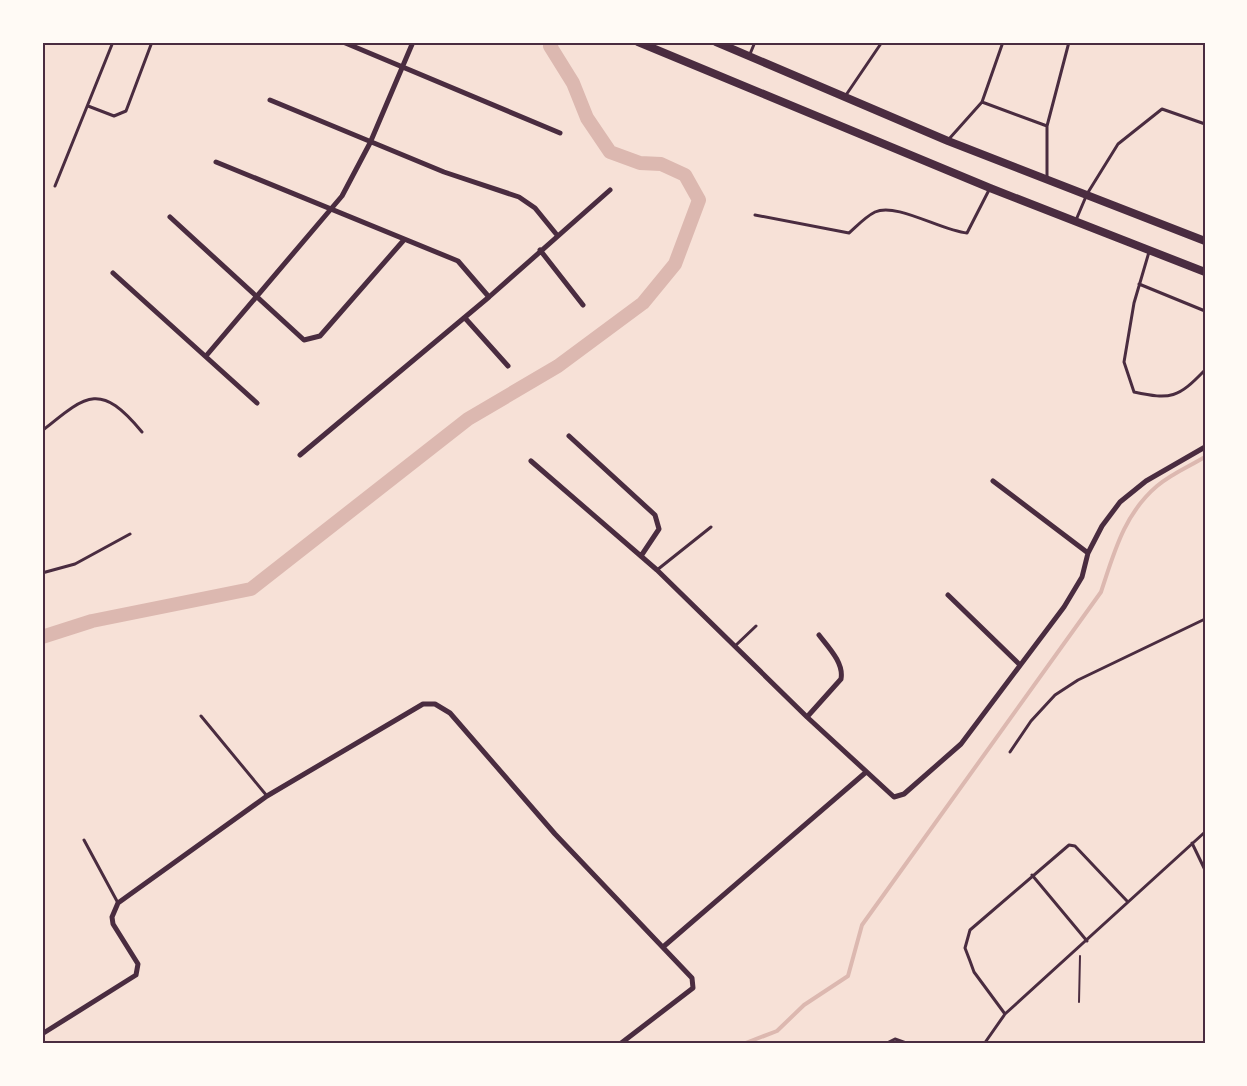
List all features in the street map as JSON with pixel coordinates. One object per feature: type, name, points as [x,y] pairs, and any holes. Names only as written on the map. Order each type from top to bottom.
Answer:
[{"type":"main road","points":[[638,42],[990,188],[1205,272]]},
{"type":"main road","points":[[716,42],[846,95],[948,141],[1205,241]]},
{"type":"street","points":[[343,42],[560,133]]},
{"type":"street","points":[[206,356],[342,196],[370,143],[413,42]]},
{"type":"street","points":[[270,100],[370,143],[519,197],[536,208],[557,235]]},
{"type":"street","points":[[216,162],[463,264],[489,297]]},
{"type":"street","points":[[300,455],[465,318],[610,190]]},
{"type":"street","points":[[170,217],[304,340],[320,336],[403,240]]},
{"type":"street","points":[[540,250],[583,305]]},
{"type":"street","points":[[113,273],[257,403]]},
{"type":"street","points":[[465,318],[508,366]]},
{"type":"street","points":[[569,436],[658,520],[659,530],[641,556]]},
{"type":"street","points":[[531,461],[657,570],[865,773],[894,796],[904,794],[961,744],[1064,607],[1082,577],[1088,553],[1102,526],[1120,502],[1146,481],[1205,447]]},
{"type":"street","points":[[993,481],[1088,553]]},
{"type":"street","points":[[948,595],[1019,664]]},
{"type":"street","points":[[807,717],[841,680],[842,672],[839,663],[819,635]]},
{"type":"street","points":[[43,1033],[136,975],[138,964],[113,924],[112,917],[118,903],[267,796],[423,704],[435,704],[450,713],[555,834],[692,978],[693,988],[620,1044]]},
{"type":"street","points":[[663,947],[865,773]]},
{"type":"lane","points":[[56,186],[113,42]]},
{"type":"lane","points":[[87,106],[114,116],[126,111],[152,42]]},
{"type":"lane","points":[[750,55],[755,42]]},
{"type":"lane","points":[[846,95],[882,42]]},
{"type":"lane","points":[[948,141],[982,102],[1003,42]]},
{"type":"lane","points":[[1047,179],[1047,126],[1069,42]]},
{"type":"lane","points":[[982,102],[1047,126]]},
{"type":"lane","points":[[1075,221],[1087,194],[1118,144],[1162,109],[1205,124]]},
{"type":"lane","points":[[755,215],[849,233],[877,211],[896,211],[953,232],[967,233],[990,188]]},
{"type":"lane","points":[[1149,251],[1139,284],[1124,362],[1134,392],[1165,399],[1190,386],[1205,370]]},
{"type":"lane","points":[[1139,284],[1205,311]]},
{"type":"lane","points":[[42,431],[76,403],[88,398],[115,404],[142,432]]},
{"type":"lane","points":[[657,570],[711,527]]},
{"type":"lane","points":[[42,573],[75,564],[130,534]]},
{"type":"lane","points":[[1010,752],[1031,721],[1062,690],[1078,680],[1205,619]]},
{"type":"lane","points":[[735,646],[756,626]]},
{"type":"lane","points":[[201,716],[267,796]]},
{"type":"lane","points":[[984,1044],[1005,1014],[1205,832]]},
{"type":"lane","points":[[84,840],[118,903]]},
{"type":"lane","points":[[1192,843],[1205,870]]},
{"type":"lane","points":[[1005,1014],[974,972],[965,948],[970,930],[1069,845],[1075,846],[1127,901]]},
{"type":"lane","points":[[1032,875],[1087,941]]},
{"type":"lane","points":[[885,1044],[895,1039],[909,1044]]},
{"type":"path","points":[[1079,1002],[1080,948]]},
{"type":"waterway","points":[[42,637],[92,621],[251,589],[468,419],[558,366],[643,303],[675,264],[699,200],[685,175],[661,164],[640,163],[610,152],[587,118],[573,83],[550,46],[552,42]]},
{"type":"waterway","points":[[743,1044],[777,1031],[804,1005],[848,976],[862,925],[1101,592],[1122,535],[1136,509],[1162,482],[1205,457]]}]
